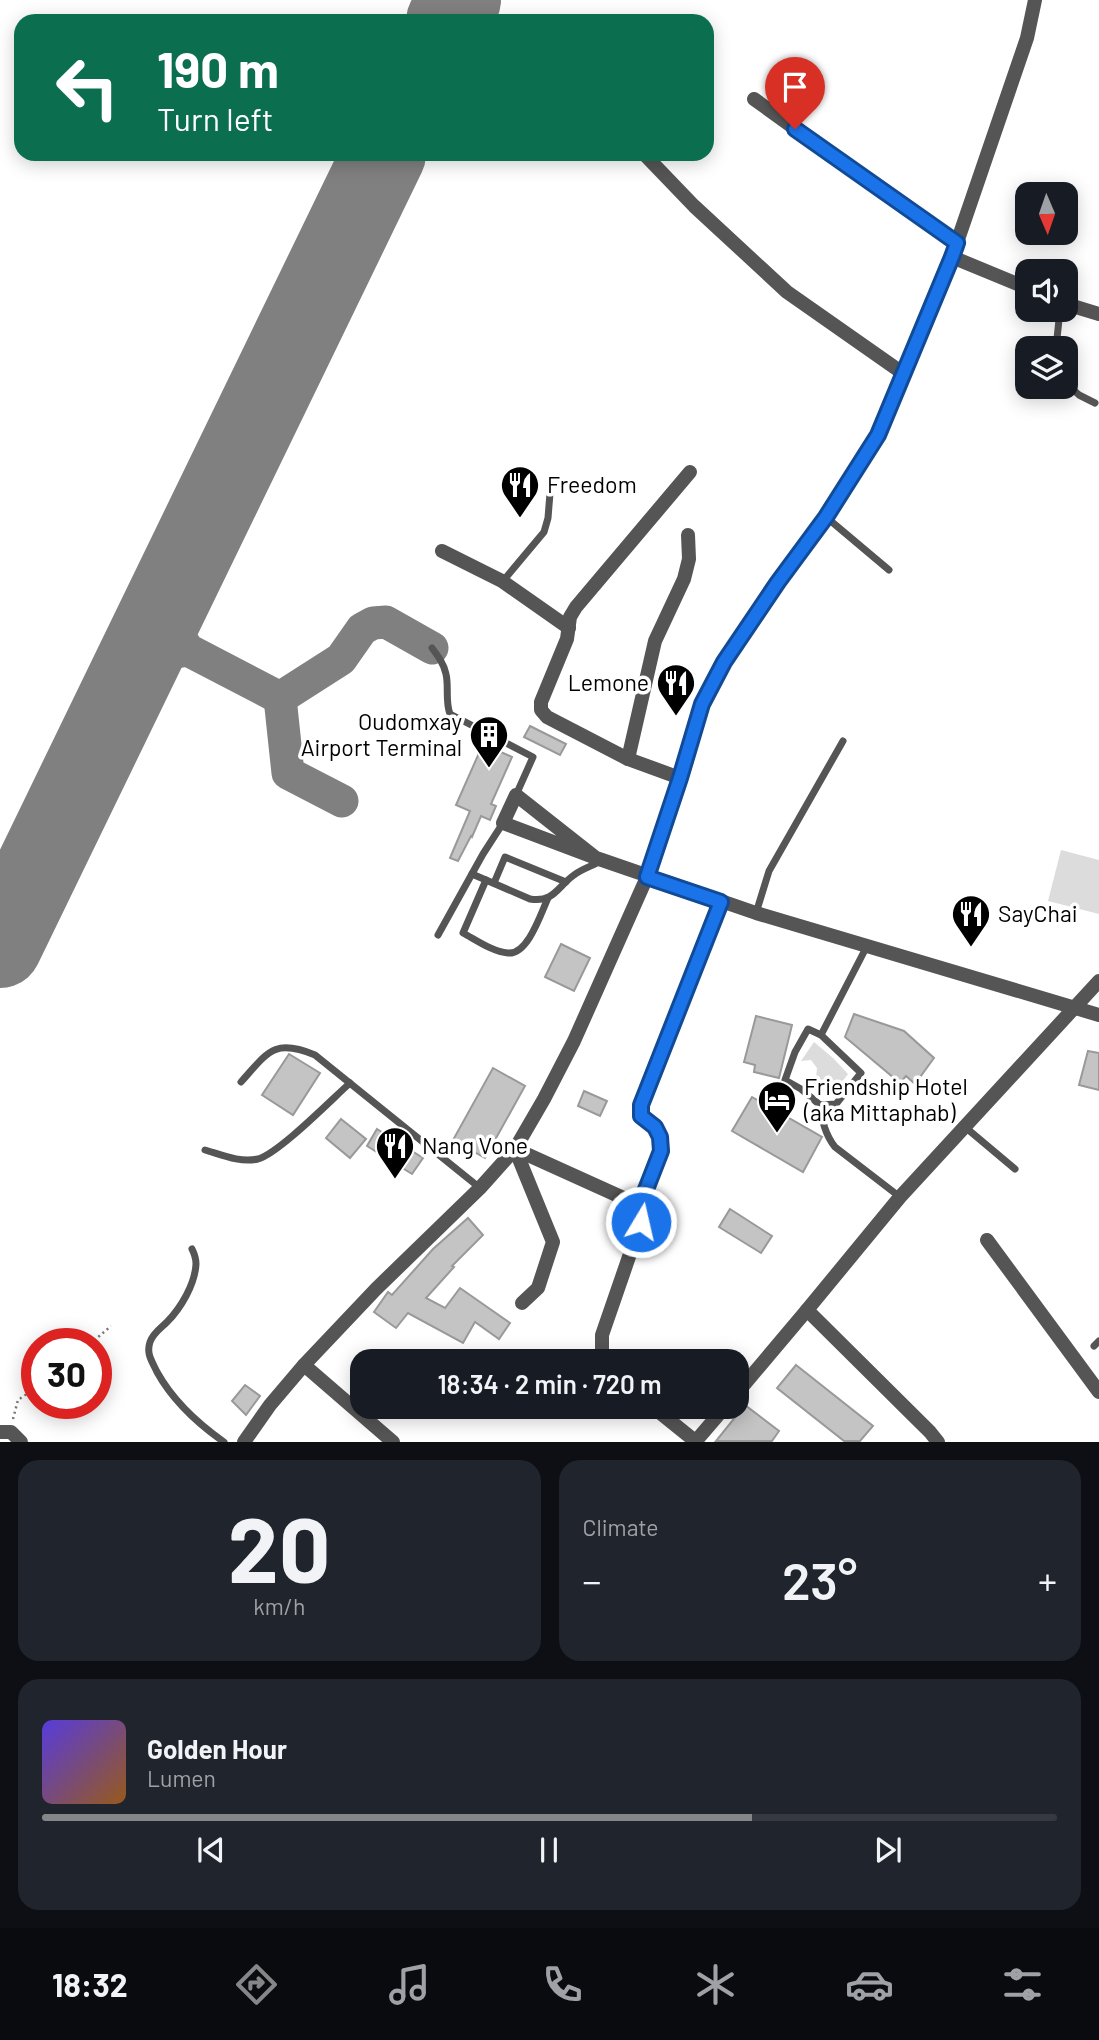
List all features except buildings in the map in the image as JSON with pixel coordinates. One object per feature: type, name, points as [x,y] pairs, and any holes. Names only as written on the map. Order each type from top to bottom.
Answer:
[{"type":"street","points":[[244,1441],[304,1365],[376,1289],[480,1188],[515,1149],[544,1099],[574,1041],[647,877],[702,704],[724,662],[826,517],[878,435],[952,257],[982,174],[1027,38],[1035,0]]},
{"type":"street","points":[[754,99],[957,243]]},
{"type":"street","points":[[652,161],[694,206],[787,292],[904,374]]},
{"type":"street","points":[[952,257],[1015,283]]},
{"type":"street","points":[[1078,308],[1099,314]]},
{"type":"street","points":[[680,778],[628,759],[547,717],[541,710],[541,702],[567,639],[570,617],[576,607],[690,472]]},
{"type":"street","points":[[628,759],[655,641],[684,579],[689,559],[688,535]]},
{"type":"street","points":[[442,551],[502,581],[569,628]]},
{"type":"street","points":[[599,859],[516,795],[503,823],[599,859],[647,877],[721,902],[1099,1015]]},
{"type":"street","points":[[602,1349],[602,1335],[641,1222],[641,1206],[645,1192],[661,1151],[660,1137],[655,1127],[641,1116],[641,1105],[721,902]]},
{"type":"street","points":[[749,1379],[900,1197],[1099,981]]},
{"type":"street","points":[[515,1149],[641,1206]]},
{"type":"street","points":[[515,1149],[553,1242],[538,1288],[522,1303]]},
{"type":"street","points":[[987,1240],[1099,1392]]},
{"type":"street","points":[[807,1310],[938,1441]]},
{"type":"street","points":[[304,1365],[393,1441]]},
{"type":"street","points":[[668,1419],[695,1441],[714,1419]]},
{"type":"lane","points":[[1078,394],[1095,402]]},
{"type":"lane","points":[[502,581],[544,532],[550,493]]},
{"type":"lane","points":[[826,517],[889,570]]},
{"type":"lane","points":[[432,648],[447,675],[446,700],[450,714],[533,757],[516,795]]},
{"type":"lane","points":[[756,913],[769,871],[843,741]]},
{"type":"lane","points":[[438,934],[503,823]]},
{"type":"lane","points":[[566,882],[505,857],[463,933],[501,951],[511,954],[518,952],[525,945],[548,898],[599,859]]},
{"type":"lane","points":[[472,874],[530,898],[548,898]]},
{"type":"lane","points":[[821,1035],[867,946]]},
{"type":"lane","points":[[808,1029],[821,1035],[861,1073],[836,1104],[820,1105],[785,1080],[795,1052],[808,1029]]},
{"type":"lane","points":[[241,1082],[263,1057],[278,1047],[296,1047],[315,1055],[480,1188]]},
{"type":"lane","points":[[205,1150],[236,1160],[258,1159],[275,1150],[350,1083]]},
{"type":"lane","points":[[820,1105],[831,1143],[900,1197]]},
{"type":"lane","points":[[964,1126],[1015,1169]]},
{"type":"lane","points":[[192,1249],[196,1264],[190,1286],[170,1320],[154,1334],[148,1354],[165,1387],[183,1408],[224,1441]]},
{"type":"path","points":[[11,1435],[13,1415],[21,1398]]},
{"type":"shaded area","points":[[1061,850],[1099,860],[1099,914],[1048,901]]},
{"type":"shaded area","points":[[814,1042],[848,1074],[830,1098],[812,1080],[816,1078],[817,1068],[811,1060],[801,1061]]},
{"type":"taxiway","points":[[169,597],[175,630],[188,650],[280,698]]},
{"type":"taxiway","points":[[280,698],[341,659],[362,629],[373,623],[386,622],[432,648]]},
{"type":"taxiway","points":[[127,684],[154,660],[188,650]]},
{"type":"taxiway","points":[[280,698],[288,773],[342,801]]},
{"type":"runway","points":[[452,14],[459,0]]},
{"type":"runway","points":[[0,946],[381,161]]},
{"type":"place","name":"Freedom","points":[[520,519]]},
{"type":"place","name":"Lemone","points":[[676,717]]},
{"type":"place","name":"Oudomxay Airport Terminal","points":[[489,769]]},
{"type":"place","name":"SayChai","points":[[971,948]]},
{"type":"place","name":"Friendship Hotel (aka Mittaphab)","points":[[777,1134]]},
{"type":"place","name":"Nang Vone","points":[[395,1180]]},
{"type":"route","points":[[641,1222],[641,1206],[661,1151],[660,1137],[655,1127],[641,1116],[641,1105],[721,902],[647,877],[702,704],[724,662],[826,517],[878,435],[957,243],[795,129]]}]
